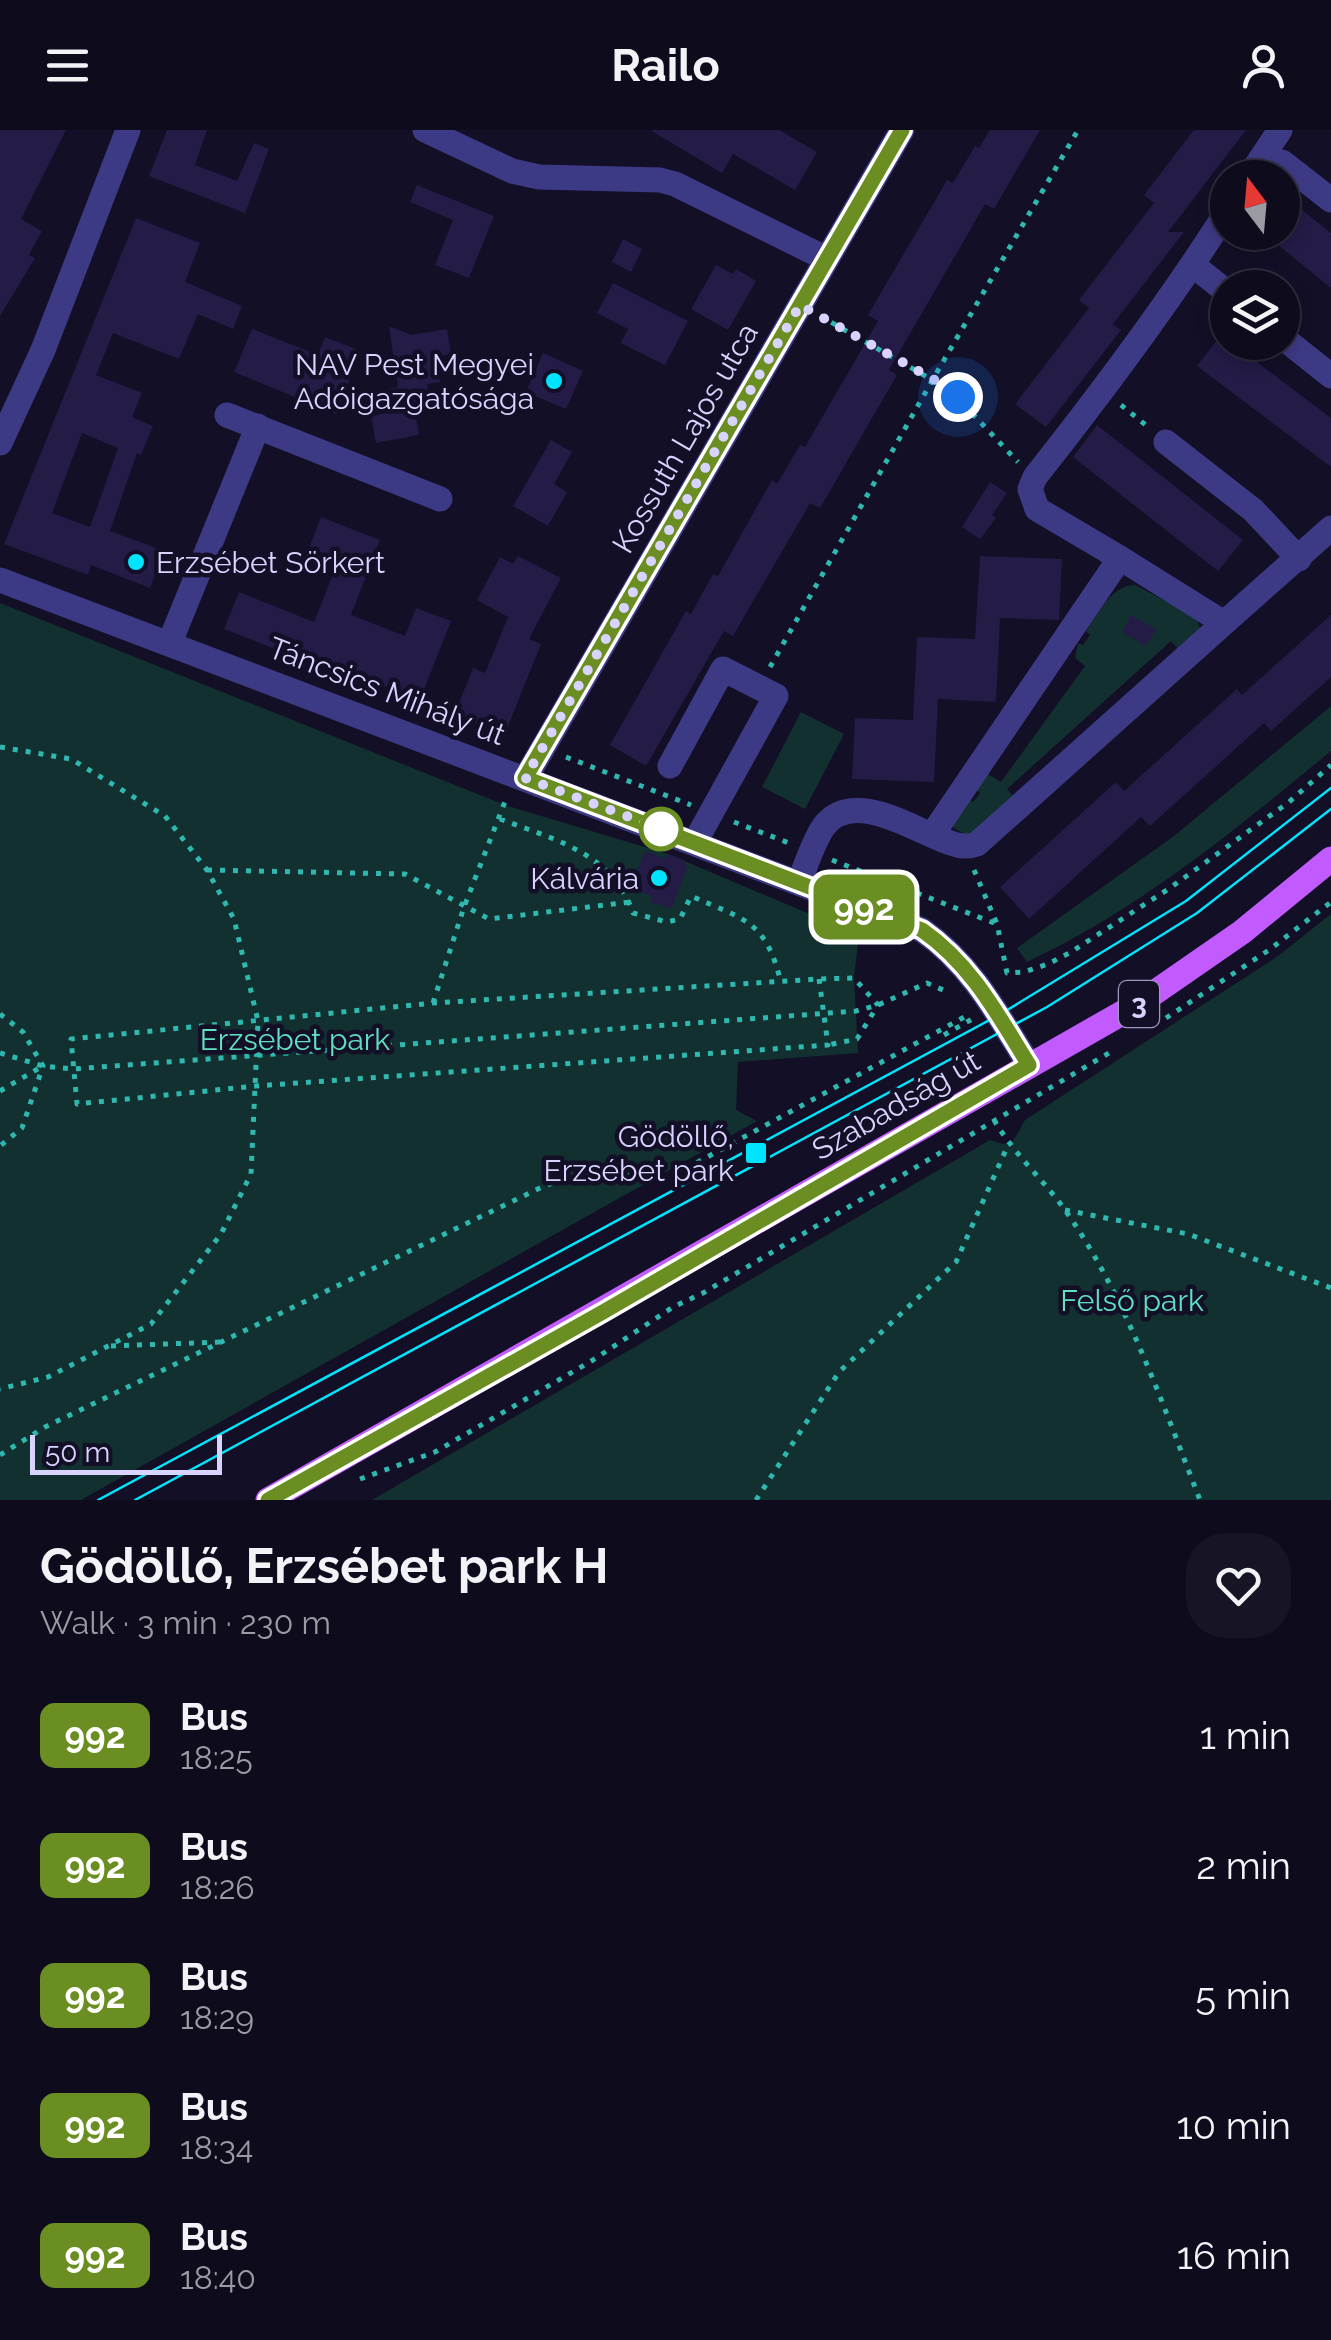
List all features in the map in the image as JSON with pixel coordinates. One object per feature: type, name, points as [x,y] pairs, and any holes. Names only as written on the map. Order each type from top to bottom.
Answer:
[{"type":"main road","name":"Szabadság út","points":[[268,1500],[1138,1004],[1242,932],[1331,859]]},
{"type":"street","points":[[0,442],[43,350],[128,130]]},
{"type":"street","points":[[425,130],[512,171],[539,177],[660,180],[675,184],[827,260]]},
{"type":"street","name":"Kossuth Lajos utca","points":[[518,776],[542,748],[902,130]]},
{"type":"street","points":[[1260,160],[1280,130]]},
{"type":"street","points":[[1300,176],[1331,200]]},
{"type":"street","points":[[1210,238],[1030,489],[1037,509],[1224,623]]},
{"type":"street","points":[[1193,265],[1210,278]]},
{"type":"street","points":[[1300,351],[1331,376]]},
{"type":"street","points":[[226,414],[440,499]]},
{"type":"street","points":[[170,642],[258,426]]},
{"type":"street","points":[[1166,442],[1254,510],[1299,559]]},
{"type":"street","points":[[799,884],[824,827],[849,811],[874,812],[958,846],[971,847],[988,838],[1331,528]]},
{"type":"street","points":[[932,836],[1120,558]]},
{"type":"street","name":"Táncsics Mihály út","points":[[0,580],[901,920],[935,939],[972,976],[1029,1065]]},
{"type":"street","points":[[670,766],[723,669],[776,696],[695,842]]},
{"type":"path","points":[[774,660],[932,378],[1078,130]]},
{"type":"path","points":[[800,305],[932,378],[958,397],[1000,448],[1035,478]]},
{"type":"path","points":[[1104,390],[1166,442]]},
{"type":"path","points":[[0,747],[72,759],[165,816],[207,870],[234,919],[258,1021],[251,1174],[221,1234],[152,1324],[48,1377],[0,1389]]},
{"type":"path","points":[[542,748],[997,924]]},
{"type":"path","points":[[971,847],[976,878],[997,924],[1007,973],[1024,972],[1048,964],[1184,877],[1288,802],[1331,765]]},
{"type":"path","points":[[433,1004],[464,907],[518,776]]},
{"type":"path","points":[[500,819],[587,852],[618,882],[633,912],[667,922],[680,919],[691,896],[742,919],[764,936],[773,951],[781,982]]},
{"type":"path","points":[[207,870],[406,874],[489,919],[630,902]]},
{"type":"path","points":[[854,978],[878,1005],[857,1040],[828,1045],[256,1086],[77,1104],[71,1039],[433,1004],[819,979],[854,978]]},
{"type":"path","points":[[819,979],[828,1045]]},
{"type":"path","points":[[0,1052],[43,1066],[74,1068],[856,1011],[927,983],[962,998]]},
{"type":"path","points":[[0,1014],[23,1032],[43,1066],[22,1128],[0,1146]]},
{"type":"path","points":[[0,1455],[45,1427],[570,1176],[596,1172],[665,1180],[971,1014],[974,1018],[944,1035]]},
{"type":"path","points":[[0,1092],[43,1066]]},
{"type":"path","points":[[348,1486],[436,1452],[593,1360],[625,1336],[995,1122],[1008,1144],[1065,1210],[1110,1287],[1200,1500]]},
{"type":"path","points":[[756,1500],[839,1372],[956,1262],[1008,1144]]},
{"type":"path","points":[[1065,1210],[1188,1234],[1331,1288]]},
{"type":"path","points":[[108,1346],[222,1342]]},
{"type":"green space","points":[[1135,585],[1196,617],[1201,631],[1179,650],[1171,641],[1007,789],[1015,798],[999,820],[966,835],[952,827],[968,799],[973,802],[980,793],[975,789],[986,773],[1001,782],[1085,666],[1075,658],[1078,643],[1083,645],[1090,635],[1086,631],[1106,601],[1119,590]]},
{"type":"green space","name":"Erzsébet park","points":[[0,603],[505,805],[668,854],[859,935],[854,978],[858,1053],[738,1062],[736,1110],[757,1121],[81,1500],[0,1500]]},
{"type":"green space","points":[[1331,706],[1331,751],[1148,893],[1027,962],[1017,948],[1174,836]]},
{"type":"green space","points":[[801,712],[844,734],[805,809],[762,787]]},
{"type":"green space","name":"Felső park","points":[[1331,914],[1331,1500],[372,1500],[990,1140],[1003,1144],[1013,1141],[1025,1120],[1278,956]]},
{"type":"building","points":[[0,130],[66,130],[21,219],[42,231],[29,255],[35,258],[0,316]]},
{"type":"building","points":[[167,130],[207,130],[195,165],[237,181],[254,143],[269,149],[245,213],[149,176]]},
{"type":"building","points":[[650,130],[779,130],[817,152],[795,190],[733,154],[722,173]]},
{"type":"building","points":[[990,130],[1040,130],[994,209],[985,204],[889,370],[897,375],[820,508],[810,503],[733,636],[724,631],[646,766],[610,745],[686,611],[691,614],[713,574],[718,576],[772,480],[777,484],[800,445],[805,447],[878,321],[868,315],[947,180],[953,183],[975,146],[979,148]]},
{"type":"building","points":[[1194,130],[1246,130],[1223,160],[1210,160],[1210,177],[1168,232],[1184,232],[1113,324],[1121,330],[1046,427],[1015,404],[1089,308],[1079,300],[1154,203],[1144,195]]},
{"type":"building","points":[[417,185],[494,216],[469,278],[435,265],[453,220],[410,202]]},
{"type":"building","points":[[1300,208],[1331,233],[1331,288],[1284,250],[1300,250]]},
{"type":"building","points":[[136,218],[200,243],[185,282],[242,306],[233,329],[198,314],[179,359],[113,333],[96,375],[142,393],[132,417],[153,426],[141,455],[137,453],[110,531],[164,551],[150,588],[91,565],[88,575],[4,544]],"holes":[[[82,433],[118,448],[90,527],[52,513]]]},
{"type":"building","points":[[623,239],[642,249],[631,272],[612,262]]},
{"type":"building","points":[[716,265],[733,274],[736,269],[756,281],[728,330],[691,309]]},
{"type":"building","points":[[613,283],[688,321],[665,365],[621,343],[628,329],[597,313]]},
{"type":"building","points":[[389,326],[411,335],[447,329],[451,354],[436,357],[440,382],[427,384],[431,408],[415,411],[419,435],[376,443],[371,416],[387,413],[383,390],[398,387]]},
{"type":"building","points":[[252,329],[318,355],[325,337],[361,351],[336,414],[234,372]]},
{"type":"building","points":[[1210,349],[1210,360],[1254,360],[1331,418],[1331,467],[1197,366]]},
{"type":"building","name":"NAV Pest Megyei Adóigazgatósága","points":[[543,353],[583,371],[566,409],[526,392]]},
{"type":"building","points":[[1097,425],[1243,540],[1218,571],[1073,457]]},
{"type":"building","points":[[551,440],[572,452],[554,484],[567,492],[548,526],[513,506]]},
{"type":"building","points":[[990,482],[1007,493],[992,515],[996,518],[980,539],[962,527]]},
{"type":"building","points":[[321,517],[380,540],[351,615],[405,636],[416,608],[451,621],[420,700],[224,629],[239,592],[314,622],[339,559],[309,548]]},
{"type":"building","points":[[518,556],[561,578],[529,639],[541,644],[504,736],[454,715],[473,668],[485,673],[508,617],[477,600],[500,557],[513,564]]},
{"type":"building","points":[[980,556],[1062,559],[1059,620],[1000,618],[996,702],[938,699],[934,782],[852,779],[855,718],[913,720],[917,637],[975,639]]},
{"type":"building","points":[[1131,615],[1156,629],[1146,646],[1122,632]]},
{"type":"building","points":[[1331,615],[1331,677],[1271,731],[1264,723],[1150,826],[1141,817],[1029,919],[1000,887],[1116,782],[1124,791],[1237,689],[1242,695]]},
{"type":"building","name":"Kálvária","points":[[645,851],[666,859],[668,854],[684,860],[687,867],[672,908],[650,902],[652,896],[631,888]]},
{"type":"tram line","points":[[98,1500],[999,1015],[1186,901],[1331,788]]},
{"type":"tram line","points":[[135,1500],[1047,1007],[1197,913],[1331,809]]},
{"type":"bus line","name":"992","points":[[268,1500],[603,1312],[1029,1065],[972,976],[954,955],[922,930],[525,778],[902,130]]},
{"type":"place","name":"NAV Pest Megyei Adóigazgatósága","points":[[554,381]]},
{"type":"place","name":"Erzsébet Sörkert","points":[[136,562]]},
{"type":"place","name":"Kálvária","points":[[659,878]]},
{"type":"place","name":"Gödöllő, Erzsébet park","points":[[756,1153]]},
{"type":"route","points":[[661,829],[525,778],[800,305],[940,383],[958,397]]}]
